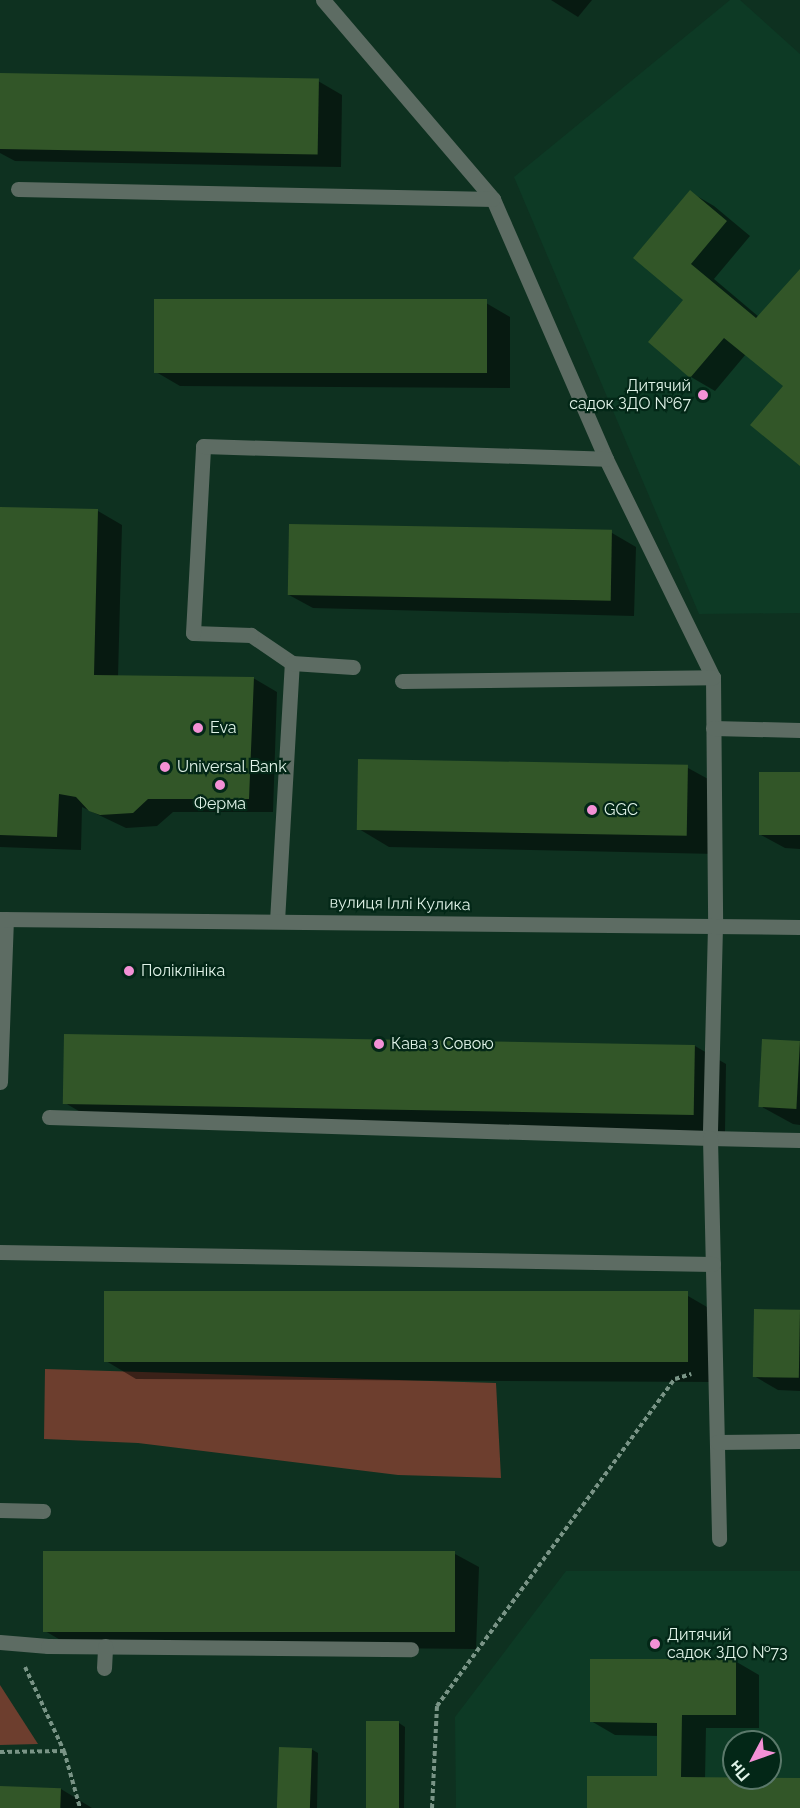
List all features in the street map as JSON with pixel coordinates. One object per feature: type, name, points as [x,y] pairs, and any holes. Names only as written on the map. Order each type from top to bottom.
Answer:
[{"type":"street","points":[[323,0],[493,199],[606,459],[713,678],[715,926],[710,1138],[719,1539]]},
{"type":"street","points":[[18,189],[493,199]]},
{"type":"street","points":[[353,668],[292,663],[251,635],[193,633],[203,446],[606,459]]},
{"type":"street","points":[[277,921],[292,663]]},
{"type":"street","points":[[402,681],[713,678]]},
{"type":"street","points":[[713,728],[800,730]]},
{"type":"street","points":[[0,1082],[3,919]]},
{"type":"street","name":"вулиця Іллі Кулика","points":[[3,919],[800,927]]},
{"type":"street","points":[[50,1117],[800,1140]]},
{"type":"street","points":[[0,1252],[713,1264]]},
{"type":"street","points":[[717,1442],[800,1441]]},
{"type":"street","points":[[0,1510],[44,1511]]},
{"type":"street","points":[[8,1643],[411,1649]]},
{"type":"street","points":[[105,1646],[105,1668]]},
{"type":"path","points":[[432,1808],[437,1706],[675,1379],[715,1366]]},
{"type":"path","points":[[8,1643],[64,1751],[80,1808]]},
{"type":"path","points":[[0,1752],[64,1751]]},
{"type":"shaded area","name":"Дитячий садок ЗДО №67","points":[[730,0],[740,0],[800,54],[800,613],[699,614],[514,177]]},
{"type":"shaded area","points":[[45,1369],[496,1383],[501,1478],[398,1475],[138,1443],[44,1439]]},
{"type":"shaded area","name":"Дитячий садок ЗДО №73","points":[[566,1571],[800,1571],[800,1808],[456,1808],[455,1717]]},
{"type":"shaded area","points":[[0,1685],[38,1744],[0,1745]]},
{"type":"building","points":[[0,73],[319,79],[318,155],[0,149]]},
{"type":"building","points":[[690,190],[727,221],[691,264],[756,318],[800,269],[800,466],[750,425],[783,386],[724,338],[690,378],[648,342],[683,300],[633,258]]},
{"type":"building","points":[[154,299],[487,299],[487,373],[154,373]]},
{"type":"building","points":[[0,507],[98,509],[94,675],[254,677],[249,799],[148,799],[133,813],[100,815],[89,811],[76,797],[59,794],[57,837],[0,835]]},
{"type":"building","points":[[289,524],[612,530],[611,601],[288,595]]},
{"type":"building","points":[[358,759],[688,765],[687,836],[357,830]]},
{"type":"building","points":[[759,772],[800,772],[800,835],[759,835]]},
{"type":"building","points":[[64,1034],[695,1045],[694,1115],[63,1104]]},
{"type":"building","points":[[762,1039],[800,1041],[796,1109],[758,1107]]},
{"type":"building","points":[[104,1291],[688,1291],[688,1362],[104,1362]]},
{"type":"building","points":[[754,1309],[800,1310],[799,1378],[753,1377]]},
{"type":"building","points":[[43,1551],[455,1551],[455,1632],[43,1632]]},
{"type":"building","points":[[590,1659],[736,1659],[736,1715],[682,1715],[681,1777],[722,1777],[722,1790],[782,1790],[782,1778],[800,1778],[800,1808],[587,1808],[587,1776],[657,1776],[657,1723],[590,1722]]},
{"type":"building","points":[[366,1721],[399,1721],[399,1808],[366,1808]]},
{"type":"building","points":[[279,1747],[312,1748],[310,1808],[277,1808]]},
{"type":"building","points":[[0,1786],[61,1788],[60,1808],[0,1808]]},
{"type":"place","name":"Дитячий садок ЗДО №67","points":[[703,395]]},
{"type":"place","name":"Eva","points":[[198,728]]},
{"type":"place","name":"Universal Bank","points":[[165,767]]},
{"type":"place","name":"Ферма","points":[[220,785]]},
{"type":"place","name":"GGC","points":[[592,810]]},
{"type":"place","name":"Поліклініка","points":[[129,971]]},
{"type":"place","name":"Кава з Совою","points":[[379,1044]]},
{"type":"place","name":"Дитячий садок ЗДО №73","points":[[655,1644]]}]
